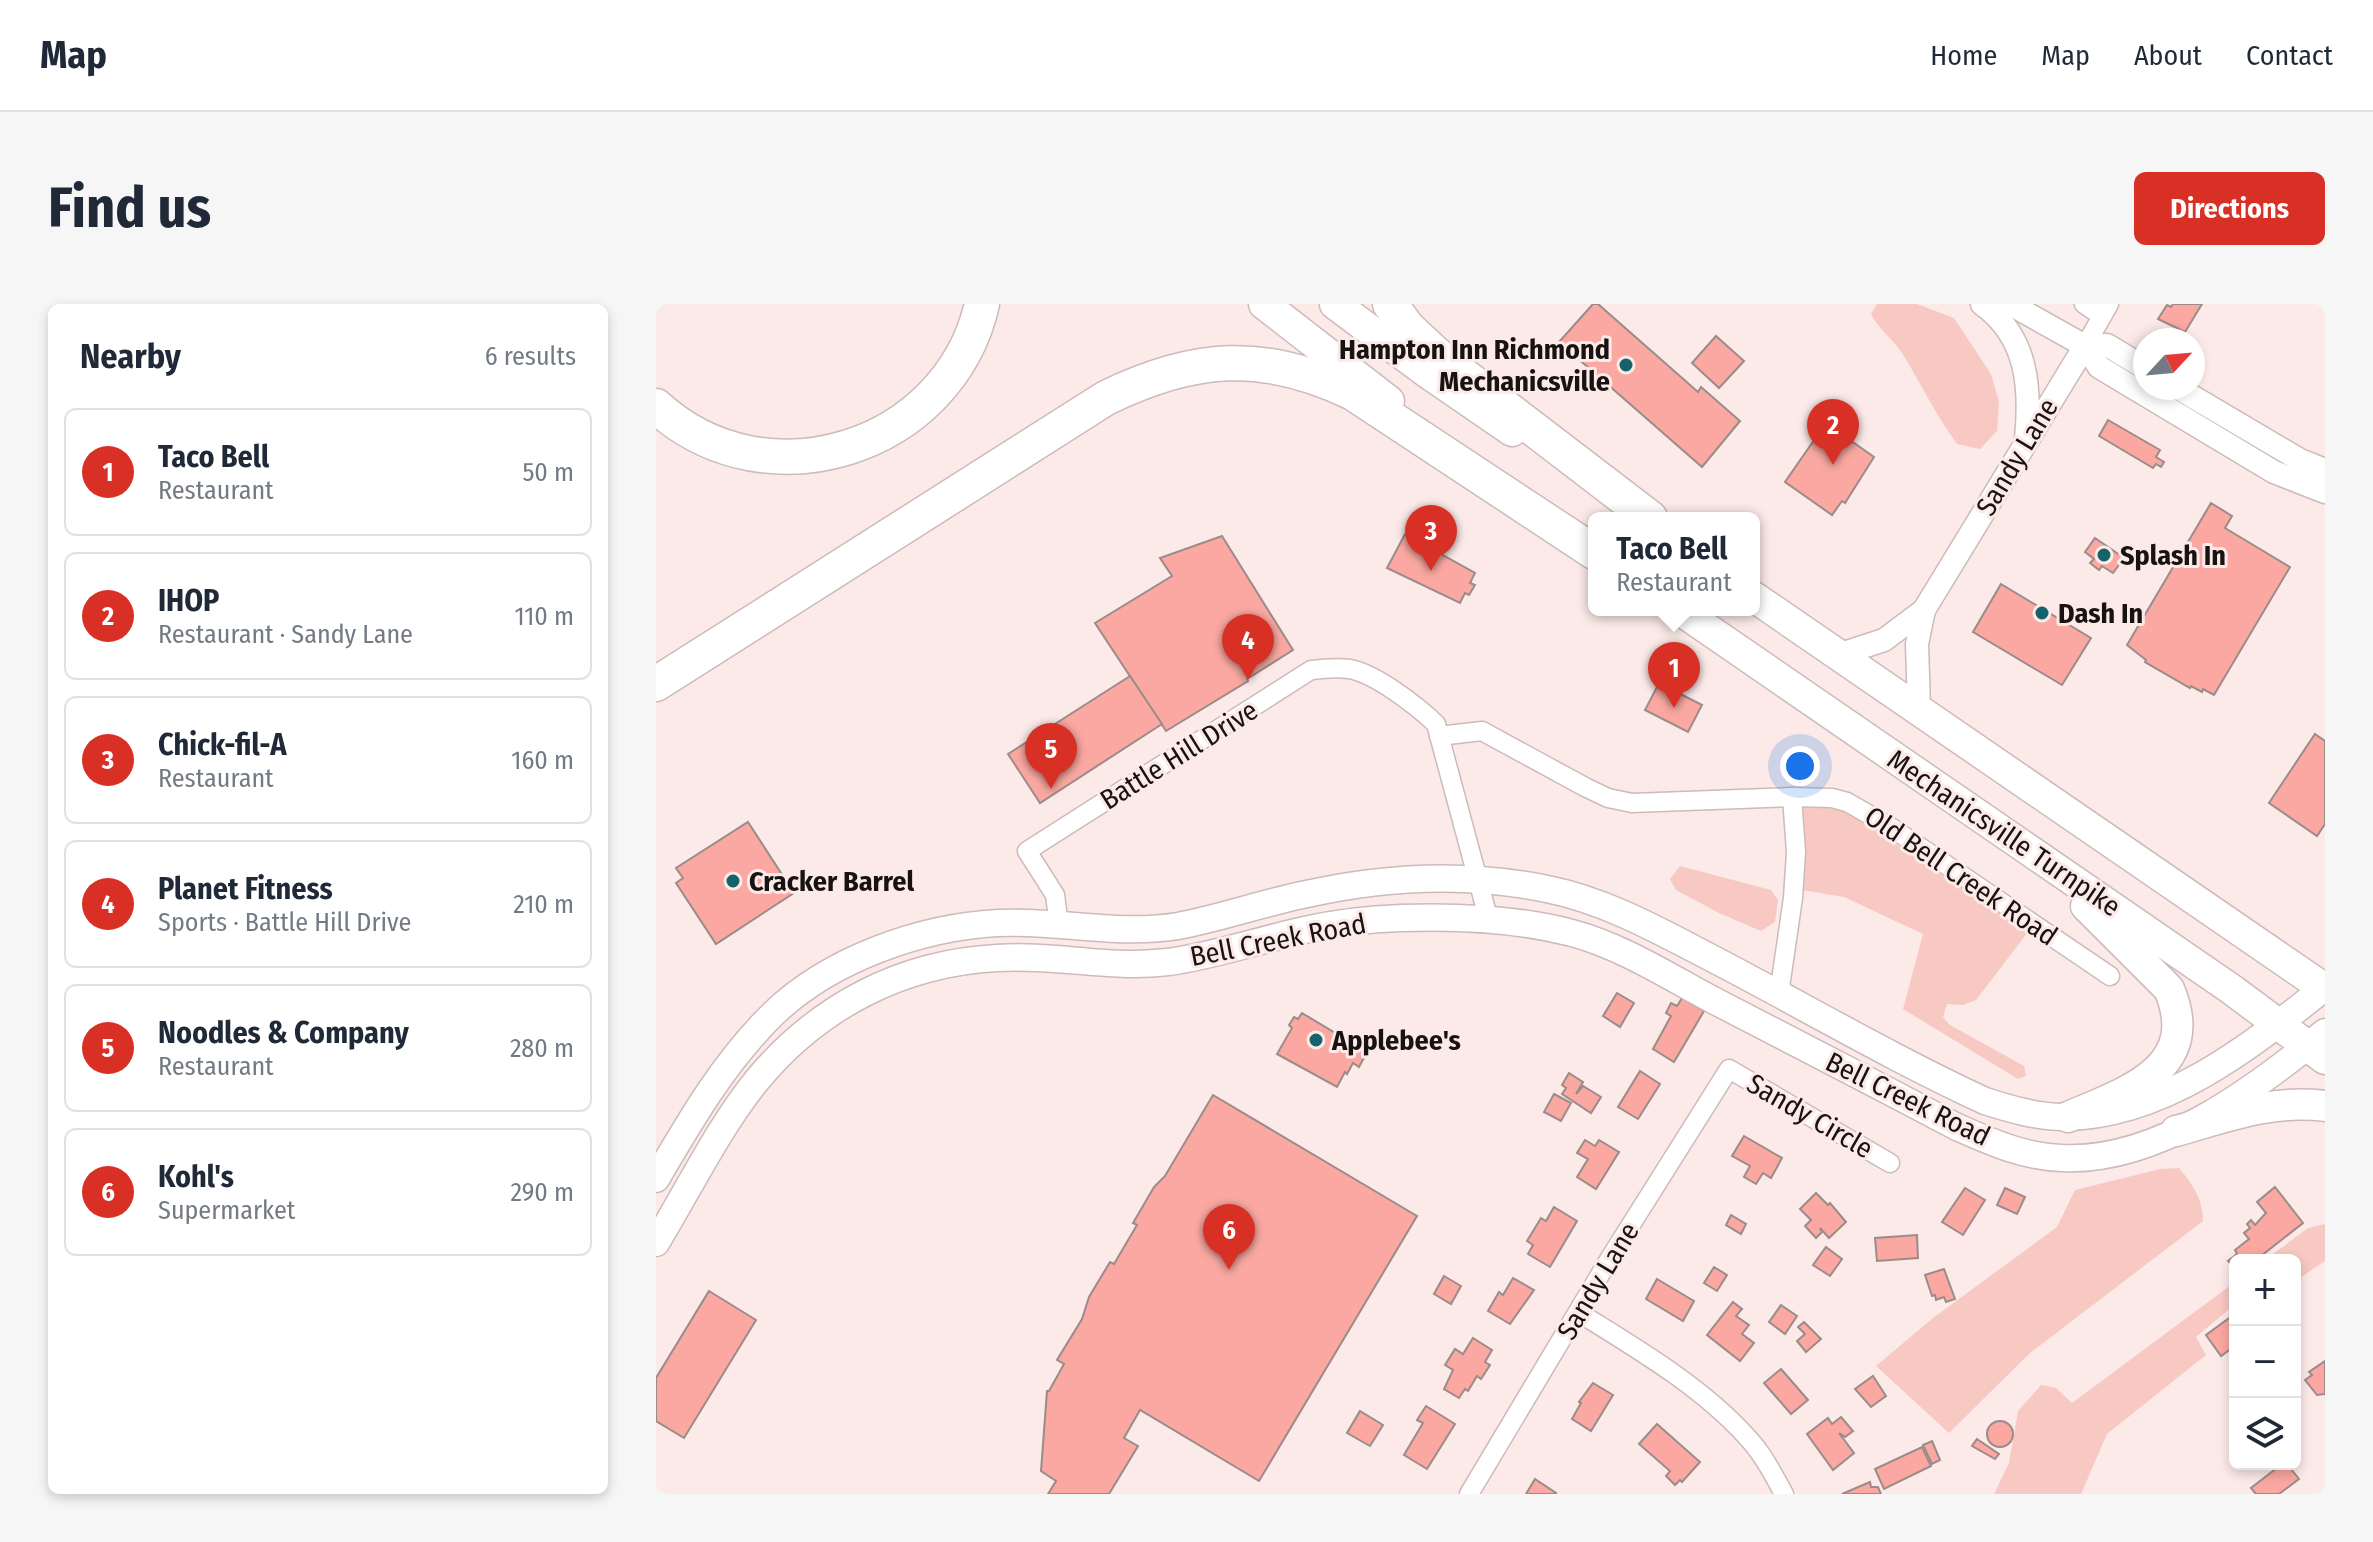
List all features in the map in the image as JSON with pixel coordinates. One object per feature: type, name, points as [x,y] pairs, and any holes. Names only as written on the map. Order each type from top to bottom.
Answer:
[{"type":"highway","points":[[656,406],[687,429],[743,451],[774,456],[803,456],[858,446],[902,422],[940,387],[969,343],[982,304]]},
{"type":"highway","points":[[1264,304],[1414,420],[1588,547]]},
{"type":"highway","points":[[1335,304],[1429,374],[1630,512]]},
{"type":"highway","points":[[1390,304],[1408,328],[1437,355],[1642,512]]},
{"type":"highway","points":[[656,684],[1106,398],[1157,375],[1212,363],[1244,363],[1297,371],[1353,393],[1588,547]]},
{"type":"highway","name":"Mechanicsville Turnpike","points":[[1760,601],[2325,988]]},
{"type":"highway","name":"Mechanicsville Turnpike","points":[[1689,616],[2279,1023],[2320,1045]]},
{"type":"highway","points":[[2027,849],[2169,989],[2175,1005],[2176,1039],[2158,1071],[2130,1091],[2068,1117]]},
{"type":"highway","points":[[2176,1131],[2265,1106],[2291,1103],[2325,1106]]},
{"type":"main road","name":"Bell Creek Road","points":[[656,1179],[701,1103],[774,1013],[835,971],[879,949],[917,935],[958,927],[999,923],[1118,930],[1165,928],[1300,895],[1380,881],[1432,878],[1477,880],[1547,889],[1591,902],[1652,928],[1985,1101],[2030,1114],[2068,1117],[2121,1109],[2157,1096],[2226,1060],[2325,988]]},
{"type":"main road","name":"Bell Creek Road","points":[[656,1243],[734,1112],[757,1080],[784,1051],[846,1002],[893,979],[966,960],[1037,957],[1096,963],[1147,963],[1208,954],[1308,929],[1412,918],[1489,921],[1560,931],[1610,948],[1957,1127],[2010,1149],[2061,1158],[2093,1158],[2151,1143],[2253,1087],[2320,1045]]},
{"type":"street","points":[[1982,304],[2006,327],[2023,362],[2029,397],[2025,444]]},
{"type":"street","points":[[2010,304],[2085,346],[2099,367],[2274,472],[2325,492]]},
{"type":"street","points":[[2084,304],[2106,310]]},
{"type":"street","name":"Sandy Lane","points":[[1919,710],[1917,644],[1924,610],[2106,310]]},
{"type":"street","points":[[2085,346],[2107,345],[2133,361]]},
{"type":"street","points":[[2198,400],[2300,460],[2325,470]]},
{"type":"street","name":"Sandy Lane","points":[[1838,655],[1884,640],[1924,610]]},
{"type":"street","name":"Battle Hill Drive","points":[[1059,926],[1055,895],[1027,851],[1311,670],[1334,667],[1356,670],[1411,701],[1436,724],[1489,921]]},
{"type":"street","name":"Old Bell Creek Road","points":[[1439,736],[1482,731],[1585,787],[1608,798],[1632,803],[1792,797],[1832,798],[1861,808],[2110,976]]},
{"type":"street","points":[[1779,994],[1795,868],[1792,797]]},
{"type":"street","name":"Sandy Lane","points":[[1469,1494],[1729,1069]]},
{"type":"street","name":"Sandy Circle","points":[[1729,1069],[1890,1163]]},
{"type":"street","points":[[1578,1312],[1638,1350],[1732,1421],[1768,1465],[1784,1494]]},
{"type":"shaded area","points":[[1877,304],[1917,304],[1954,318],[1991,374],[1999,402],[1997,431],[1980,449],[1957,444],[1902,353],[1871,314]]},
{"type":"shaded area","points":[[1812,804],[1844,810],[2028,932],[1976,1000],[1963,1005],[1947,1004],[1943,1017],[1950,1025],[2024,1066],[2026,1076],[2018,1079],[1903,1009],[1923,934],[1844,897],[1802,890],[1802,811]]},
{"type":"shaded area","points":[[1680,866],[1771,890],[1778,900],[1775,922],[1761,931],[1676,890],[1670,879]]},
{"type":"shaded area","points":[[2179,1168],[2196,1193],[2203,1221],[2030,1353],[1949,1433],[1876,1366],[1933,1318],[2057,1227],[2075,1190],[2160,1169]]},
{"type":"shaded area","points":[[2325,1224],[2325,1261],[2301,1277],[2301,1254],[2273,1254],[2308,1228]]},
{"type":"shaded area","points":[[2229,1286],[2229,1309],[2196,1337],[2206,1355],[2107,1434],[2081,1494],[1994,1494],[2009,1463],[2018,1411],[2041,1385],[2056,1388],[2072,1403]]},
{"type":"building","name":"Hampton Inn Richmond Mechanicsville","points":[[1593,304],[1598,304],[1698,392],[1701,387],[1740,421],[1702,467],[1559,342]]},
{"type":"building","points":[[2173,304],[2202,304],[2187,328],[2177,328],[2158,319],[2167,305],[2171,307]]},
{"type":"building","points":[[1716,336],[1744,361],[1719,388],[1692,363]]},
{"type":"building","points":[[2108,420],[2160,450],[2156,457],[2164,462],[2161,467],[2156,464],[2153,468],[2099,436]]},
{"type":"building","points":[[1826,423],[1874,457],[1845,503],[1842,501],[1832,515],[1785,482]]},
{"type":"building","points":[[2211,503],[2232,516],[2225,528],[2290,567],[2214,695],[2203,689],[2202,692],[2190,688],[2145,662],[2127,645]]},
{"type":"building","points":[[1405,534],[1475,573],[1470,583],[1475,585],[1469,595],[1465,593],[1460,603],[1387,568]]},
{"type":"building","points":[[1222,536],[1293,650],[1166,731],[1095,623],[1172,576],[1160,558]]},
{"type":"building","name":"Splash In","points":[[2095,538],[2124,558],[2113,573],[2102,566],[2099,570],[2090,563],[2094,559],[2085,552]]},
{"type":"building","points":[[2001,584],[2091,638],[2062,685],[1973,632]]},
{"type":"building","points":[[1130,676],[1162,724],[1040,803],[1008,754]]},
{"type":"building","points":[[1659,683],[1702,705],[1688,732],[1645,710]]},
{"type":"building","points":[[2315,734],[2325,741],[2325,824],[2317,836],[2269,803]]},
{"type":"building","name":"Cracker Barrel","points":[[748,822],[794,893],[716,944],[676,883],[683,878],[676,868]]},
{"type":"building","points":[[1617,993],[1634,1003],[1620,1027],[1603,1016]]},
{"type":"building","points":[[1682,998],[1704,1011],[1674,1062],[1653,1049],[1671,1016],[1666,1013],[1671,1003],[1677,1006]]},
{"type":"building","name":"Applebee's","points":[[1302,1013],[1367,1052],[1359,1067],[1353,1063],[1347,1074],[1345,1072],[1337,1087],[1277,1054],[1292,1028],[1289,1025],[1294,1017],[1298,1019]]},
{"type":"building","points":[[1640,1071],[1660,1084],[1638,1119],[1618,1107]]},
{"type":"building","points":[[1569,1073],[1583,1082],[1576,1094],[1583,1086],[1601,1097],[1591,1113],[1562,1094],[1566,1088],[1562,1085]]},
{"type":"building","points":[[1554,1094],[1571,1103],[1561,1121],[1544,1112]]},
{"type":"building","points":[[1213,1095],[1417,1216],[1259,1481],[1140,1410],[1124,1438],[1138,1446],[1109,1494],[1048,1494],[1056,1481],[1041,1471],[1047,1391],[1064,1364],[1057,1360],[1082,1319],[1089,1297],[1110,1262],[1114,1264],[1137,1225],[1133,1223],[1154,1187],[1165,1176]]},
{"type":"building","points":[[1744,1136],[1782,1158],[1771,1178],[1763,1173],[1756,1184],[1744,1177],[1750,1166],[1732,1156]]},
{"type":"building","points":[[1585,1140],[1595,1146],[1599,1140],[1619,1152],[1596,1189],[1577,1177],[1588,1159],[1577,1153]]},
{"type":"building","points":[[2275,1187],[2303,1223],[2264,1254],[2237,1254],[2235,1250],[2249,1239],[2244,1233],[2250,1228],[2247,1224],[2251,1220],[2255,1225],[2266,1213],[2257,1202]]},
{"type":"building","points":[[1965,1188],[1985,1200],[1963,1235],[1942,1222]]},
{"type":"building","points":[[2005,1188],[2025,1197],[2017,1214],[1997,1205]]},
{"type":"building","points":[[1816,1193],[1828,1205],[1830,1203],[1846,1222],[1829,1238],[1820,1228],[1822,1232],[1816,1238],[1805,1226],[1811,1220],[1800,1209]]},
{"type":"building","points":[[1554,1207],[1577,1221],[1550,1267],[1528,1254],[1533,1245],[1527,1241],[1541,1218],[1546,1221]]},
{"type":"building","points":[[1731,1215],[1746,1224],[1741,1234],[1726,1225]]},
{"type":"building","points":[[1917,1235],[1918,1258],[1877,1261],[1875,1238]]},
{"type":"building","points":[[1826,1247],[1842,1259],[1830,1276],[1813,1265]]},
{"type":"building","points":[[1714,1267],[1727,1275],[1717,1291],[1704,1283]]},
{"type":"building","points":[[1944,1269],[1955,1299],[1946,1302],[1944,1297],[1936,1300],[1935,1295],[1932,1296],[1925,1275]]},
{"type":"building","points":[[1444,1276],[1461,1286],[1451,1304],[1434,1294]]},
{"type":"building","points":[[1513,1278],[1534,1290],[1510,1324],[1488,1311],[1499,1292],[1503,1295]]},
{"type":"building","points":[[1657,1279],[1694,1301],[1683,1321],[1646,1299]]},
{"type":"building","points":[[709,1291],[756,1320],[684,1438],[656,1421],[656,1378]]},
{"type":"building","points":[[1733,1302],[1742,1309],[1736,1316],[1749,1325],[1742,1334],[1754,1343],[1740,1361],[1707,1335]]},
{"type":"building","points":[[1781,1305],[1797,1316],[1785,1334],[1769,1322]]},
{"type":"building","points":[[2229,1318],[2229,1350],[2221,1356],[2206,1335]]},
{"type":"building","points":[[1804,1322],[1821,1339],[1806,1352],[1797,1341],[1805,1334],[1798,1327]]},
{"type":"building","points":[[1473,1338],[1492,1350],[1485,1362],[1490,1365],[1481,1379],[1477,1376],[1468,1391],[1465,1389],[1459,1398],[1444,1389],[1453,1370],[1445,1365],[1455,1349],[1463,1354]]},
{"type":"building","points":[[2325,1361],[2325,1394],[2317,1395],[2305,1380],[2312,1375],[2309,1372]]},
{"type":"building","points":[[1781,1369],[1808,1400],[1791,1414],[1764,1383]]},
{"type":"building","points":[[1873,1376],[1886,1396],[1871,1407],[1855,1389]]},
{"type":"building","points":[[1593,1383],[1613,1395],[1591,1431],[1572,1419],[1579,1402]]},
{"type":"building","points":[[1426,1406],[1455,1424],[1427,1469],[1404,1455],[1423,1423],[1417,1420]]},
{"type":"building","points":[[1360,1411],[1383,1425],[1370,1446],[1347,1433]]},
{"type":"building","points":[[1841,1417],[1853,1431],[1845,1437],[1839,1433],[1854,1453],[1833,1470],[1807,1434],[1828,1418],[1832,1424]]},
{"type":"building","points":[[2000,1421],[2009,1425],[2013,1434],[2009,1443],[2000,1447],[1991,1443],[1987,1434],[1991,1425]]},
{"type":"building","points":[[1657,1424],[1700,1462],[1682,1482],[1680,1480],[1675,1485],[1666,1476],[1670,1471],[1639,1444]]},
{"type":"building","points":[[1977,1439],[1999,1454],[1995,1459],[1972,1446]]},
{"type":"building","points":[[1932,1441],[1940,1460],[1932,1464],[1923,1445]]},
{"type":"building","points":[[1922,1447],[1931,1466],[1884,1489],[1875,1469]]},
{"type":"building","points":[[2274,1470],[2292,1470],[2299,1479],[2279,1494],[2256,1494],[2251,1488]]},
{"type":"building","points":[[1535,1479],[1556,1493],[1526,1494]]},
{"type":"building","points":[[1870,1482],[1871,1487],[1878,1487],[1881,1494],[1842,1494]]},
{"type":"place","name":"Hampton Inn Richmond Mechanicsville","points":[[1626,365]]},
{"type":"place","name":"IHOP","points":[[1833,465]]},
{"type":"place","name":"Splash In","points":[[2104,555]]},
{"type":"place","name":"Chick-fil-A","points":[[1431,571]]},
{"type":"place","name":"Dash In","points":[[2042,613]]},
{"type":"place","name":"Planet Fitness","points":[[1248,680]]},
{"type":"place","name":"Taco Bell","points":[[1674,708]]},
{"type":"place","name":"Noodles & Company","points":[[1051,789]]},
{"type":"place","name":"Cracker Barrel","points":[[733,881]]},
{"type":"place","name":"Applebee's","points":[[1316,1040]]},
{"type":"place","name":"Kohl's","points":[[1229,1270]]}]
